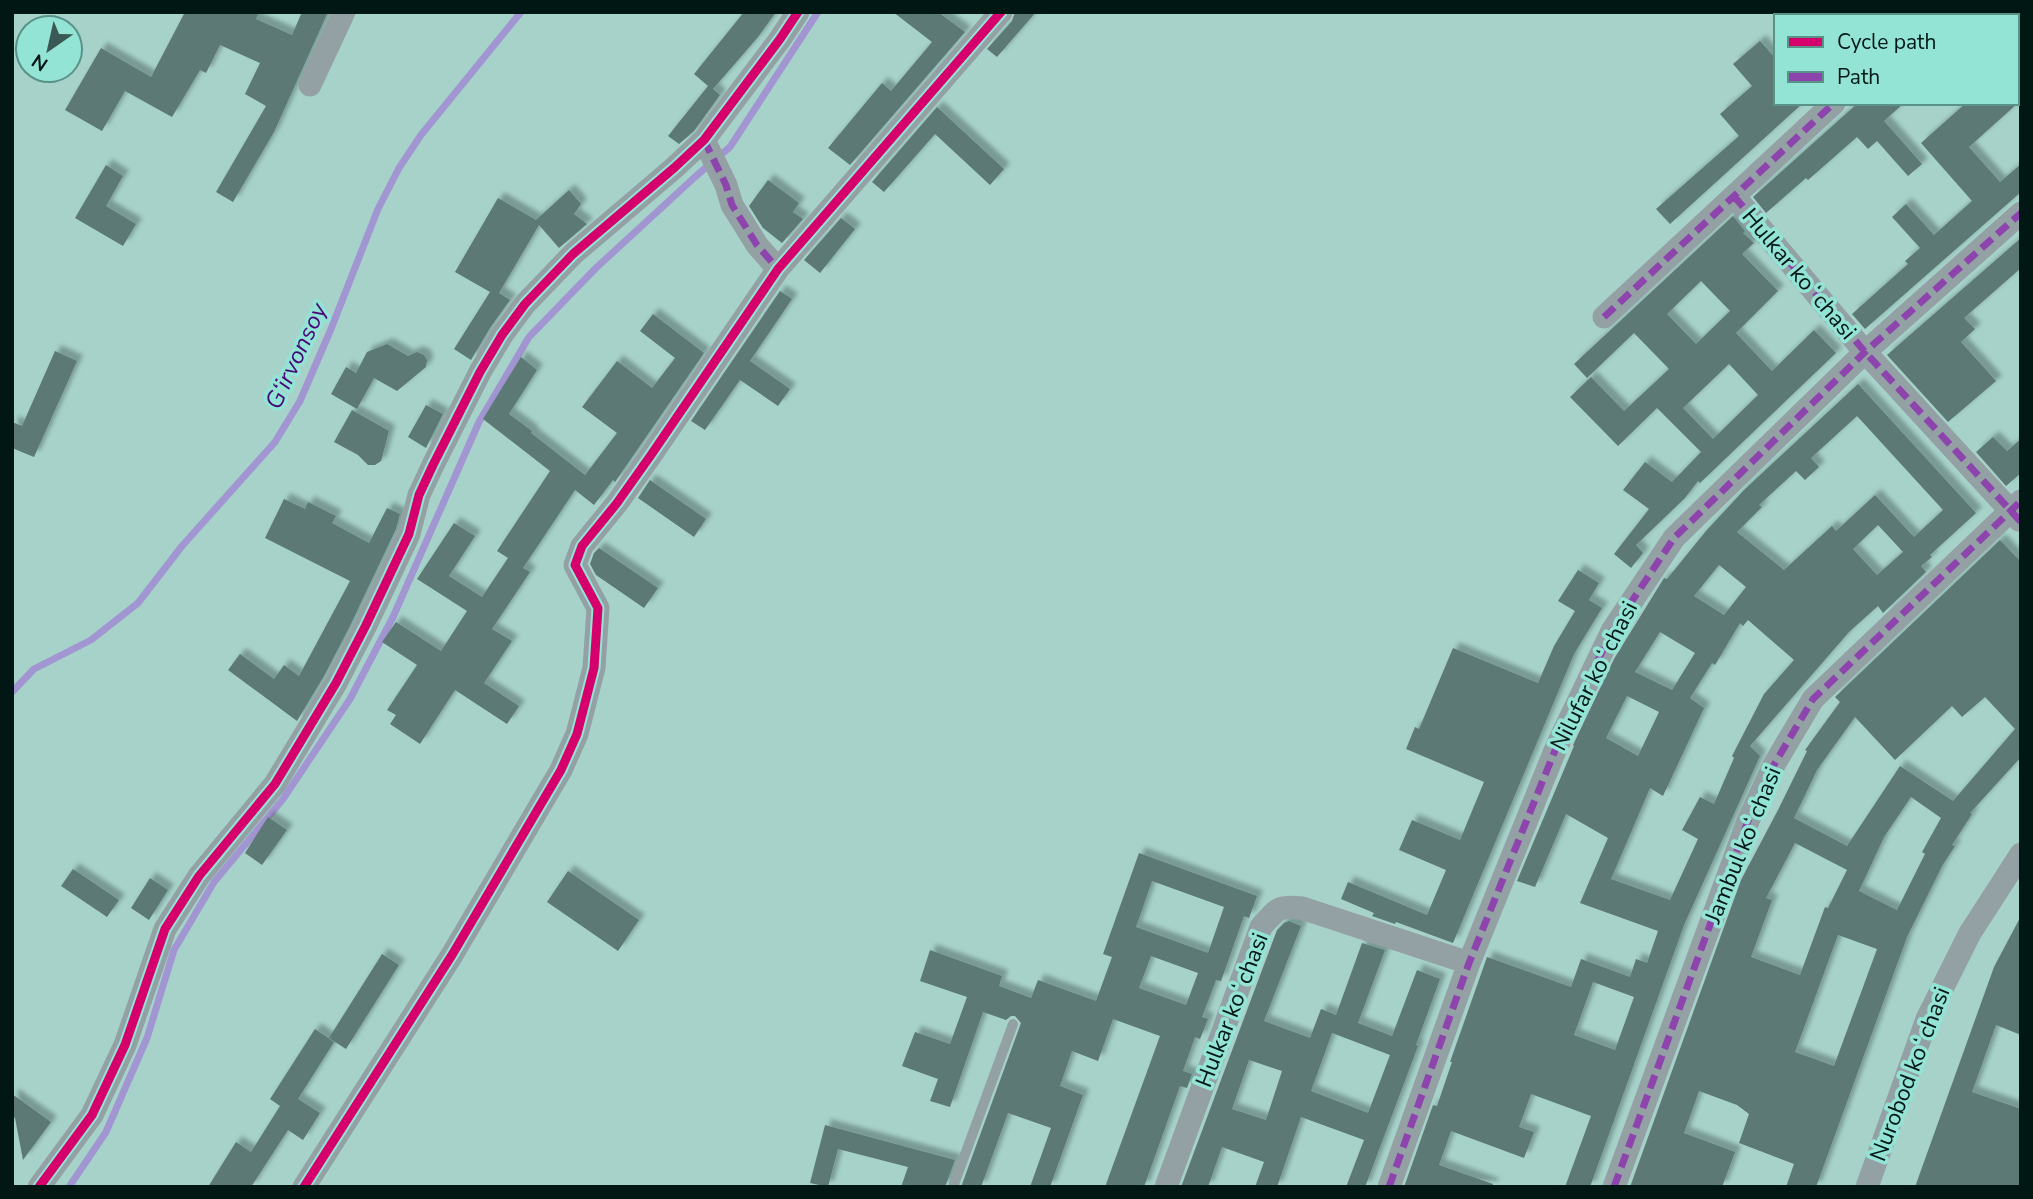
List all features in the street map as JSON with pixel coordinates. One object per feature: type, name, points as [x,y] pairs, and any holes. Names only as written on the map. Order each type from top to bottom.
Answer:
[{"type":"street","points":[[310,85],[344,12]]},
{"type":"street","points":[[39,1187],[92,1115],[125,1045],[165,929],[199,876],[275,784],[336,683],[409,534],[419,495],[433,465],[502,335],[525,304],[573,254],[674,168],[708,146],[798,12]]},
{"type":"street","points":[[304,1187],[452,956],[561,770],[577,734],[594,668],[598,608],[575,565],[582,546],[651,455],[778,268],[1001,12]]},
{"type":"street","name":"Hulkar koʻchasi","points":[[1604,317],[1832,105]]},
{"type":"street","points":[[708,146],[732,205],[757,245],[778,268]]},
{"type":"street","name":"Hulkar koʻchasi","points":[[1734,196],[1865,352],[2017,511]]},
{"type":"street","name":"Nilufar koʻchasi","points":[[1388,1187],[1469,963],[1556,748],[1612,631],[1674,538],[1865,352],[2021,213]]},
{"type":"street","name":"Jambul koʻchasi","points":[[1615,1187],[1748,821],[1781,752],[1813,699],[2017,511]]},
{"type":"street","name":"Nurobod koʻchasi","points":[[1867,1187],[1927,1019],[1970,933],[2021,854]]},
{"type":"street","name":"Hulkar koʻchasi","points":[[1166,1187],[1261,927],[1273,913],[1285,906],[1302,908],[1469,963]]},
{"type":"lane","points":[[953,1187],[1013,1024]]},
{"type":"building","points":[[185,12],[259,12],[256,19],[292,35],[302,12],[328,12],[274,132],[233,202],[216,192],[266,106],[245,94],[260,63],[220,45],[206,73],[200,70],[172,117],[125,91],[102,131],[65,110],[80,84],[84,84],[84,77],[101,48],[151,77]]},
{"type":"building","points":[[744,12],[776,12],[713,89],[720,95],[694,131],[679,144],[668,136],[708,86],[694,74]]},
{"type":"building","points":[[893,12],[938,12],[965,32],[850,165],[828,148],[882,83],[891,91],[932,42]]},
{"type":"building","points":[[1015,12],[1036,12],[997,57],[987,49],[1012,21]]},
{"type":"building","points":[[1760,41],[1774,57],[1774,105],[1801,105],[1670,224],[1656,209],[1739,136],[1720,114],[1752,86],[1733,64]]},
{"type":"building","points":[[1856,105],[1902,105],[1884,121],[1922,164],[1908,176],[1877,141],[1868,149],[1857,137],[1766,213],[1753,197]]},
{"type":"building","points":[[1964,105],[2016,105],[1969,147],[2000,182],[2021,164],[2021,192],[1865,329],[1852,314],[1908,264],[1905,261],[1920,248],[1892,217],[1906,204],[1934,235],[1972,201],[1921,143]]},
{"type":"building","points":[[937,107],[1004,169],[990,185],[935,134],[884,192],[872,182]]},
{"type":"building","points":[[106,165],[123,176],[106,206],[136,224],[123,246],[75,218]]},
{"type":"building","points":[[768,180],[799,203],[793,212],[803,219],[782,243],[763,228],[749,206]]},
{"type":"building","points":[[569,190],[581,204],[574,214],[587,224],[559,248],[539,225],[499,293],[510,300],[471,360],[454,349],[490,292],[455,272],[498,198],[536,220]]},
{"type":"building","points":[[1733,216],[1745,231],[1743,233],[1754,243],[1742,254],[1778,291],[1736,333],[1772,371],[1814,330],[1836,353],[1700,483],[1698,481],[1685,498],[1636,545],[1643,553],[1631,568],[1614,554],[1649,509],[1623,490],[1645,462],[1672,482],[1701,452],[1657,408],[1618,446],[1570,397],[1591,377],[1624,411],[1669,369],[1634,333],[1587,378],[1574,364]],"holes":[[[1701,281],[1730,311],[1696,344],[1667,314]],[[1729,364],[1758,395],[1713,439],[1683,408]]]},
{"type":"building","points":[[841,218],[855,229],[820,273],[804,260]]},
{"type":"building","points":[[2021,238],[2021,268],[1964,318],[1975,329],[1961,342],[1996,381],[1948,422],[1887,355]]},
{"type":"building","points":[[780,291],[792,299],[750,361],[790,389],[778,406],[740,380],[705,430],[691,421]]},
{"type":"building","points":[[653,314],[704,353],[615,482],[613,480],[594,505],[575,490],[523,568],[530,572],[492,629],[512,641],[484,683],[519,706],[507,724],[455,690],[420,744],[390,724],[396,715],[387,710],[417,665],[382,642],[396,622],[441,651],[467,611],[417,579],[454,523],[475,536],[449,576],[482,597],[508,558],[497,551],[550,471],[483,419],[521,357],[537,370],[509,414],[585,475],[617,433],[582,407],[617,361],[652,388],[675,358],[640,331]]},
{"type":"building","points":[[387,344],[408,356],[417,352],[424,355],[427,360],[426,367],[397,391],[374,378],[357,409],[331,394],[346,367],[356,373],[367,352]]},
{"type":"building","points":[[55,351],[77,361],[34,457],[12,448],[12,422],[22,426]]},
{"type":"building","points":[[1858,384],[1976,513],[1930,555],[1932,557],[1921,566],[1926,572],[1883,613],[1878,606],[1849,632],[1750,746],[1760,756],[1684,925],[1590,1187],[1565,1187],[1591,1116],[1531,1094],[1519,1127],[1534,1132],[1524,1158],[1451,1131],[1439,1165],[1493,1184],[1492,1187],[1404,1187],[1433,1105],[1437,1106],[1487,957],[1571,987],[1581,959],[1630,977],[1636,959],[1647,963],[1658,931],[1580,903],[1608,838],[1566,814],[1535,887],[1517,881],[1573,745],[1614,659],[1664,578],[1667,579],[1744,490]],"holes":[[[1857,416],[1943,510],[1914,537],[1875,495],[1836,531],[1832,526],[1784,570],[1737,532],[1762,507],[1759,505],[1796,471],[1805,480],[1819,467],[1811,458]],[[1878,525],[1903,552],[1877,575],[1853,549]],[[1719,565],[1746,587],[1724,615],[1694,596]],[[1748,620],[1794,660],[1764,694],[1732,756],[1734,758],[1714,804],[1700,797],[1682,830],[1698,839],[1670,900],[1611,879],[1650,788],[1663,796],[1704,708],[1690,698],[1712,663],[1715,665],[1740,623],[1743,626]],[[1660,632],[1695,653],[1672,690],[1635,672]],[[1627,696],[1659,712],[1638,756],[1606,738]],[[1593,982],[1634,997],[1615,1050],[1574,1035]]]},
{"type":"building","points":[[426,405],[443,414],[426,448],[408,437]]},
{"type":"building","points":[[352,410],[389,431],[381,461],[375,465],[368,465],[358,455],[334,442]]},
{"type":"building","points":[[1993,437],[2007,451],[2021,439],[2021,473],[2006,486],[1976,452]]},
{"type":"building","points":[[650,480],[706,519],[694,537],[638,498]]},
{"type":"building","points":[[284,499],[305,509],[308,502],[336,516],[332,523],[369,543],[387,508],[400,514],[396,529],[349,628],[297,721],[228,670],[240,654],[274,679],[284,665],[299,676],[350,581],[265,538]]},
{"type":"building","points":[[2000,540],[2021,562],[2021,757],[1970,813],[1972,814],[1952,845],[1955,846],[1942,866],[1907,937],[1816,1187],[1786,1187],[1794,1164],[1739,1143],[1749,1114],[1737,1105],[1699,1091],[1684,1133],[1735,1152],[1722,1187],[1630,1187],[1741,880],[1778,810],[1807,751],[1805,750],[1840,702],[1835,697]],"holes":[[[1985,697],[2015,729],[1953,801],[1900,766],[1847,846],[1794,818],[1817,770],[1855,717],[1895,760],[1952,706],[1962,717]],[[1911,797],[1941,818],[1922,852],[1925,854],[1897,910],[1859,891],[1884,837]],[[1795,843],[1847,870],[1828,908],[1825,907],[1800,975],[1751,957],[1772,900],[1766,898]],[[1838,935],[1877,949],[1834,1066],[1795,1052]]]},
{"type":"building","points":[[599,548],[658,588],[644,608],[596,575],[590,564]]},
{"type":"building","points":[[1578,570],[1599,583],[1589,600],[1602,608],[1574,654],[1453,943],[1372,916],[1374,913],[1341,899],[1348,882],[1427,915],[1446,870],[1399,850],[1412,820],[1460,840],[1484,782],[1406,749],[1415,727],[1419,729],[1453,648],[1538,683],[1554,646],[1575,611],[1558,601]]},
{"type":"building","points":[[268,817],[287,830],[262,865],[245,853]]},
{"type":"building","points":[[1139,853],[1257,896],[1249,918],[1244,916],[1221,981],[1216,980],[1202,1017],[1208,1019],[1200,1039],[1195,1037],[1183,1071],[1192,1074],[1187,1088],[1180,1086],[1144,1187],[1105,1187],[1160,1036],[1113,1019],[1098,1061],[1072,1051],[1060,1086],[1083,1095],[1050,1187],[1030,1187],[1051,1128],[1008,1113],[981,1187],[961,1187],[1021,1023],[1015,1016],[1006,1020],[983,1012],[950,1107],[930,1101],[938,1079],[902,1066],[915,1032],[950,1044],[967,997],[920,981],[930,950],[1002,976],[999,986],[1031,998],[1038,980],[1096,1001],[1112,957],[1103,954]],"holes":[[[1152,881],[1224,907],[1208,953],[1136,927]],[[1151,956],[1198,973],[1186,1005],[1139,988]]]},
{"type":"building","points":[[73,869],[119,900],[107,917],[61,886]]},
{"type":"building","points":[[568,871],[639,920],[618,951],[547,902]]},
{"type":"building","points":[[150,878],[168,890],[149,920],[131,908]]},
{"type":"building","points":[[2021,916],[2021,1035],[1996,1025],[1972,1092],[2021,1109],[2021,1187],[1915,1187],[1994,967]]},
{"type":"building","points":[[1289,921],[1301,926],[1264,1021],[1310,1038],[1321,1009],[1336,1015],[1362,943],[1385,950],[1358,1023],[1392,1036],[1417,970],[1440,979],[1365,1187],[1346,1187],[1364,1140],[1301,1117],[1277,1187],[1255,1187],[1264,1162],[1222,1147],[1208,1187],[1181,1187],[1277,930]],"holes":[[[1332,1033],[1390,1055],[1368,1113],[1311,1091]],[[1249,1060],[1282,1071],[1266,1120],[1232,1109]]]},
{"type":"building","points":[[382,954],[399,965],[346,1049],[329,1038]]},
{"type":"building","points":[[315,1029],[334,1042],[298,1099],[320,1113],[303,1140],[288,1130],[251,1187],[208,1187],[236,1142],[251,1152],[280,1106],[270,1099]]},
{"type":"building","points":[[12,1094],[51,1122],[23,1160],[15,1118],[12,1116]]},
{"type":"building","points":[[825,1125],[955,1160],[945,1187],[901,1187],[908,1167],[838,1149],[828,1187],[810,1183]]},
{"type":"waterway","name":"G‘irvonsoy","points":[[12,692],[34,669],[91,640],[138,603],[182,546],[275,442],[300,401],[378,209],[399,168],[421,135],[521,12]]},
{"type":"waterway","points":[[69,1187],[106,1132],[147,1038],[174,950],[214,882],[283,799],[350,699],[393,617],[479,422],[529,337],[596,268],[730,147],[818,12]]},
{"type":"marked path","points":[[1604,317],[1832,105]]},
{"type":"marked path","points":[[704,140],[726,185],[732,205],[757,245],[778,269]]},
{"type":"marked path","points":[[1734,196],[1865,352],[2021,522]]},
{"type":"marked path","points":[[1389,1187],[1469,963],[1556,748],[1612,631],[1674,538],[1865,352],[2021,213]]},
{"type":"marked path","points":[[1614,1187],[1748,821],[1775,763],[1813,699],[2021,501]]},
{"type":"cycle path","points":[[39,1187],[92,1115],[125,1045],[165,929],[199,876],[275,784],[336,683],[409,534],[419,495],[433,465],[502,335],[525,304],[573,254],[704,140],[798,12]]},
{"type":"cycle path","points":[[304,1187],[452,955],[561,770],[577,734],[594,668],[598,608],[575,565],[582,546],[651,455],[778,269],[1001,12]]}]
